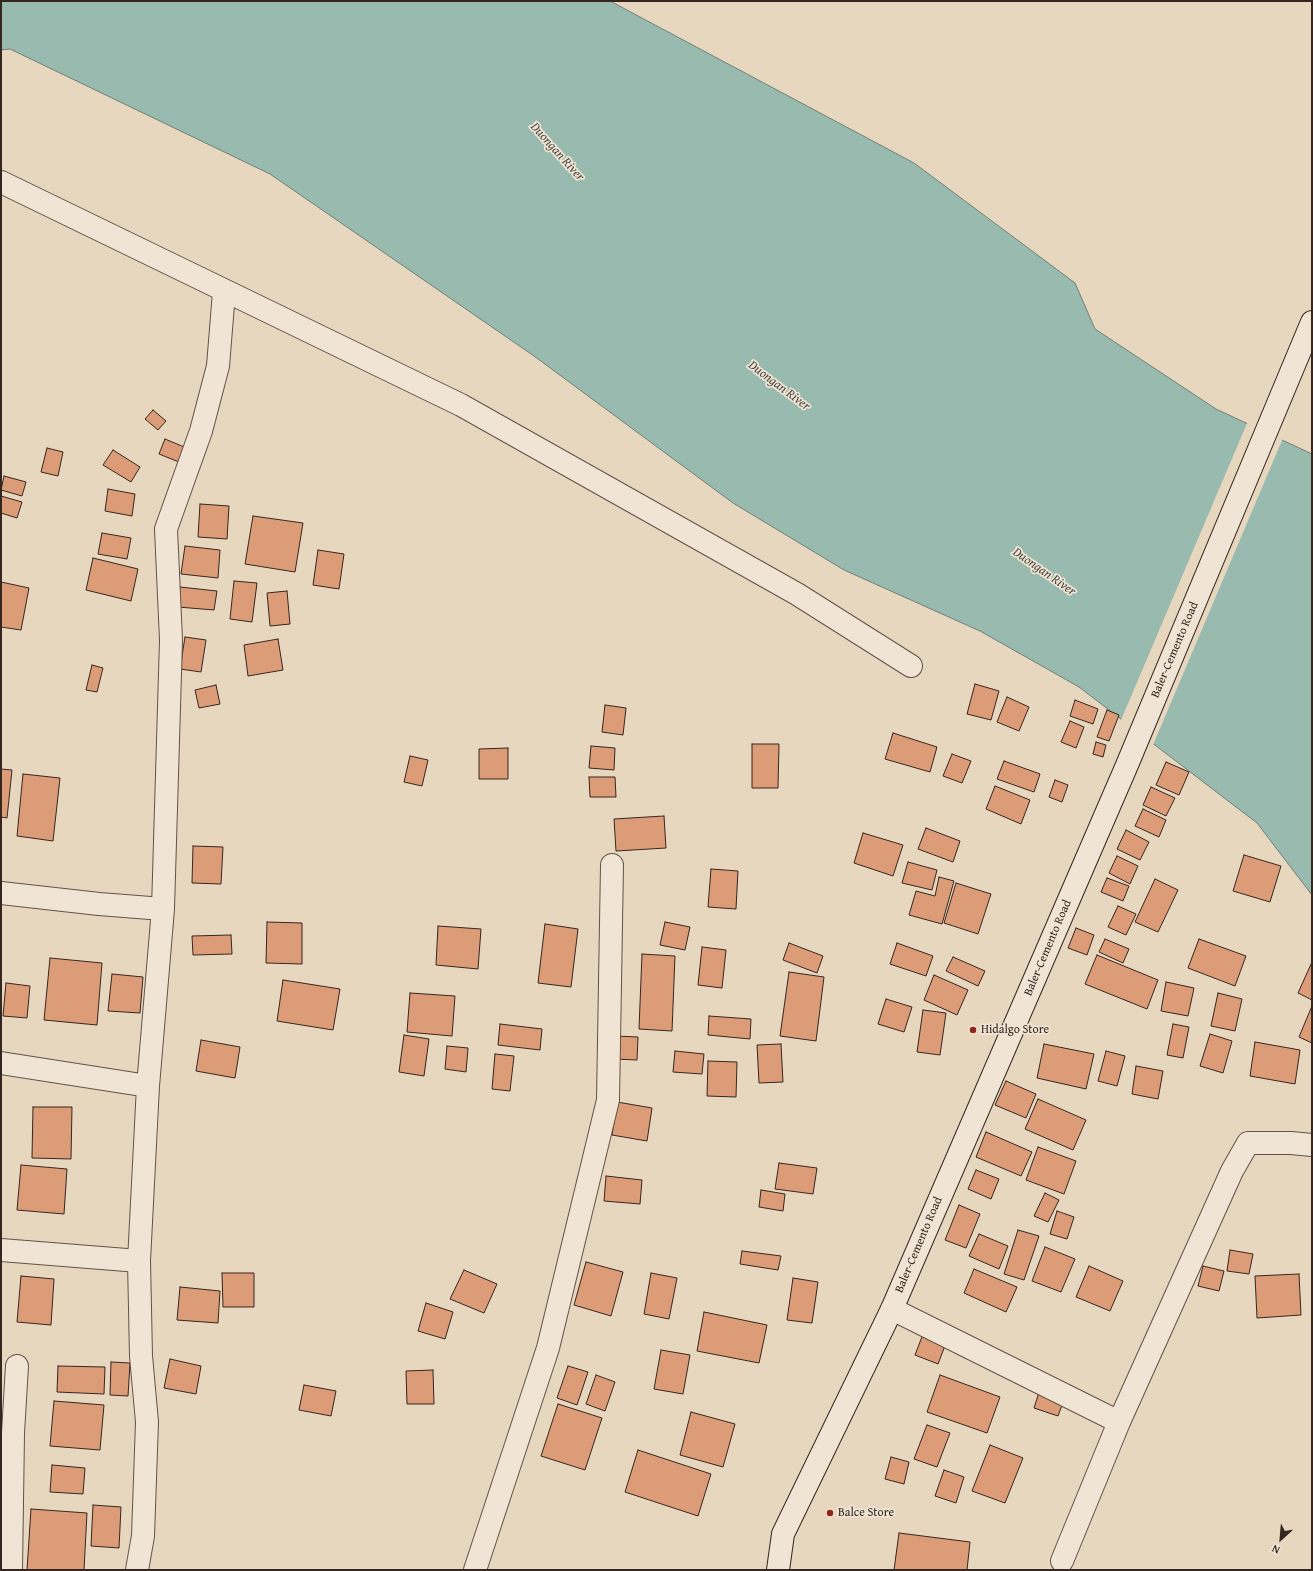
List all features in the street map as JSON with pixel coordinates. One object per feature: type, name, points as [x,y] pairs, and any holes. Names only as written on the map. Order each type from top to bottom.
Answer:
[{"type":"street","points":[[1,182],[224,292],[461,405],[797,594],[912,666]]},
{"type":"street","points":[[137,1570],[143,1536],[147,1422],[141,1356],[139,1260],[148,1086],[163,909],[171,640],[166,529],[201,431],[218,366],[224,292]]},
{"type":"street","name":"Baler-Cemento Road","points":[[778,1570],[783,1534],[892,1309],[1127,765],[1312,322]]},
{"type":"street","points":[[475,1570],[548,1348],[608,1100],[612,865]]},
{"type":"street","points":[[1,893],[99,904],[163,909]]},
{"type":"street","points":[[1,1063],[148,1086]]},
{"type":"street","points":[[1062,1561],[1119,1422],[1232,1171],[1248,1143],[1291,1143],[1312,1145]]},
{"type":"street","points":[[1,1250],[139,1260]]},
{"type":"street","points":[[892,1309],[1119,1422]]},
{"type":"street","points":[[11,1570],[13,1433],[17,1366]]},
{"type":"water","name":"Duongan River","points":[[1,1],[610,1],[914,163],[1075,283],[1095,329],[1216,409],[1312,454],[1312,895],[1257,823],[1079,687],[980,631],[844,570],[733,503],[534,356],[270,174],[10,49],[1,50]]},
{"type":"pier","points":[[1248,421],[1283,438],[1153,745],[1121,720]]},
{"type":"building","points":[[153,410],[166,421],[158,430],[145,419]]},
{"type":"building","points":[[165,439],[189,449],[184,464],[159,454]]},
{"type":"building","points":[[47,448],[63,452],[58,476],[41,472]]},
{"type":"building","points":[[113,450],[140,467],[131,482],[103,465]]},
{"type":"building","points":[[4,476],[26,482],[22,496],[1,490]]},
{"type":"building","points":[[108,489],[135,494],[132,516],[105,511]]},
{"type":"building","points":[[1,496],[22,502],[17,518],[1,513]]},
{"type":"building","points":[[200,504],[229,506],[227,539],[198,537]]},
{"type":"building","points":[[253,516],[303,523],[295,572],[245,564]]},
{"type":"building","points":[[102,533],[131,538],[127,559],[98,554]]},
{"type":"building","points":[[185,546],[220,550],[218,578],[181,574]]},
{"type":"building","points":[[318,550],[344,554],[339,589],[313,585]]},
{"type":"building","points":[[93,558],[138,569],[131,601],[86,590]]},
{"type":"building","points":[[234,581],[257,583],[252,622],[230,619]]},
{"type":"building","points":[[1,582],[29,588],[21,630],[1,627]]},
{"type":"building","points":[[180,587],[217,591],[214,610],[178,607]]},
{"type":"building","points":[[287,591],[290,624],[270,626],[267,593]]},
{"type":"building","points":[[185,637],[206,640],[201,672],[180,669]]},
{"type":"building","points":[[278,639],[283,670],[248,676],[244,645]]},
{"type":"building","points":[[92,665],[103,668],[97,692],[86,690]]},
{"type":"building","points":[[975,684],[999,691],[991,720],[967,714]]},
{"type":"building","points":[[216,685],[220,704],[199,708],[195,690]]},
{"type":"building","points":[[1007,697],[1029,707],[1019,731],[997,722]]},
{"type":"building","points":[[1075,700],[1098,709],[1093,724],[1070,716]]},
{"type":"building","points":[[605,705],[626,708],[623,735],[602,732]]},
{"type":"building","points":[[1107,710],[1119,715],[1109,741],[1097,737]]},
{"type":"building","points":[[1070,721],[1084,727],[1076,748],[1061,742]]},
{"type":"building","points":[[893,733],[937,747],[930,772],[885,759]]},
{"type":"building","points":[[1096,742],[1106,745],[1103,757],[1093,754]]},
{"type":"building","points":[[752,744],[779,744],[778,788],[752,788]]},
{"type":"building","points":[[591,746],[615,748],[614,770],[589,768]]},
{"type":"building","points":[[508,748],[508,779],[479,779],[479,749]]},
{"type":"building","points":[[952,754],[971,761],[962,783],[943,776]]},
{"type":"building","points":[[410,756],[428,760],[422,786],[404,782]]},
{"type":"building","points":[[1004,761],[1040,774],[1034,792],[997,779]]},
{"type":"building","points":[[1166,762],[1189,772],[1179,795],[1156,785]]},
{"type":"building","points":[[1,769],[12,770],[7,818],[1,817]]},
{"type":"building","points":[[23,774],[60,778],[53,841],[17,836]]},
{"type":"building","points":[[589,777],[615,777],[616,797],[590,797]]},
{"type":"building","points":[[1055,780],[1068,785],[1062,802],[1049,797]]},
{"type":"building","points":[[995,786],[1030,800],[1021,824],[986,809]]},
{"type":"building","points":[[1151,787],[1175,798],[1166,816],[1143,805]]},
{"type":"building","points":[[1143,809],[1166,820],[1159,837],[1135,826]]},
{"type":"building","points":[[664,816],[666,848],[616,851],[614,819]]},
{"type":"building","points":[[926,828],[960,841],[953,862],[918,849]]},
{"type":"building","points":[[1126,830],[1149,842],[1140,860],[1117,849]]},
{"type":"building","points":[[863,833],[903,845],[893,876],[854,863]]},
{"type":"building","points":[[193,846],[223,847],[221,884],[192,883]]},
{"type":"building","points":[[1244,855],[1281,866],[1270,902],[1233,891]]},
{"type":"building","points":[[1117,856],[1138,866],[1130,884],[1109,873]]},
{"type":"building","points":[[908,862],[937,870],[932,890],[902,883]]},
{"type":"building","points":[[711,869],[738,871],[736,909],[708,907]]},
{"type":"building","points":[[939,877],[954,881],[942,924],[909,915],[916,891],[935,896]]},
{"type":"building","points":[[1107,878],[1129,886],[1123,901],[1101,892]]},
{"type":"building","points":[[1155,879],[1178,890],[1158,932],[1135,922]]},
{"type":"building","points":[[956,883],[991,894],[978,934],[944,923]]},
{"type":"building","points":[[1118,906],[1136,914],[1126,935],[1108,927]]},
{"type":"building","points":[[267,922],[302,923],[302,964],[266,963]]},
{"type":"building","points":[[665,922],[690,927],[685,950],[660,945]]},
{"type":"building","points":[[545,924],[578,929],[571,987],[538,983]]},
{"type":"building","points":[[438,926],[481,929],[478,969],[436,965]]},
{"type":"building","points":[[1076,928],[1094,935],[1087,955],[1068,948]]},
{"type":"building","points":[[231,935],[232,954],[193,955],[192,936]]},
{"type":"building","points":[[1105,939],[1129,949],[1123,963],[1099,952]]},
{"type":"building","points":[[1199,939],[1246,956],[1235,986],[1188,968]]},
{"type":"building","points":[[789,943],[823,956],[817,973],[783,960]]},
{"type":"building","points":[[897,943],[933,956],[926,976],[890,964]]},
{"type":"building","points":[[702,947],[726,950],[722,988],[698,985]]},
{"type":"building","points":[[642,954],[675,956],[672,1031],[639,1029]]},
{"type":"building","points":[[1097,955],[1158,980],[1147,1009],[1085,984]]},
{"type":"building","points":[[953,957],[985,971],[978,986],[946,971]]},
{"type":"building","points":[[50,958],[102,963],[97,1025],[44,1020]]},
{"type":"building","points":[[1312,962],[1312,1000],[1298,993]]},
{"type":"building","points":[[789,972],[824,977],[816,1041],[780,1036]]},
{"type":"building","points":[[112,974],[143,977],[140,1013],[108,1011]]},
{"type":"building","points":[[934,975],[968,990],[957,1015],[924,1000]]},
{"type":"building","points":[[283,980],[340,989],[333,1030],[277,1021]]},
{"type":"building","points":[[1166,982],[1194,988],[1188,1016],[1161,1011]]},
{"type":"building","points":[[6,983],[30,986],[27,1018],[3,1016]]},
{"type":"building","points":[[410,993],[455,996],[452,1036],[407,1032]]},
{"type":"building","points":[[1218,993],[1242,999],[1235,1031],[1211,1026]]},
{"type":"building","points":[[886,999],[912,1007],[904,1032],[878,1024]]},
{"type":"building","points":[[1312,1006],[1312,1043],[1299,1037]]},
{"type":"building","points":[[923,1010],[946,1013],[940,1055],[917,1052]]},
{"type":"building","points":[[709,1016],[751,1019],[750,1039],[708,1035]]},
{"type":"building","points":[[500,1024],[542,1029],[540,1050],[498,1045]]},
{"type":"building","points":[[1173,1024],[1189,1027],[1183,1058],[1167,1055]]},
{"type":"building","points":[[1210,1034],[1232,1041],[1223,1073],[1200,1066]]},
{"type":"building","points":[[404,1035],[429,1039],[424,1076],[399,1072]]},
{"type":"building","points":[[616,1036],[638,1037],[637,1060],[615,1059]]},
{"type":"building","points":[[201,1040],[240,1047],[235,1078],[196,1071]]},
{"type":"building","points":[[1255,1042],[1300,1050],[1295,1084],[1250,1076]]},
{"type":"building","points":[[781,1044],[783,1082],[759,1083],[757,1045]]},
{"type":"building","points":[[1044,1044],[1094,1054],[1086,1089],[1037,1078]]},
{"type":"building","points":[[447,1046],[468,1048],[466,1072],[445,1069]]},
{"type":"building","points":[[675,1051],[704,1054],[702,1074],[673,1072]]},
{"type":"building","points":[[1106,1051],[1125,1056],[1117,1086],[1098,1081]]},
{"type":"building","points":[[495,1054],[514,1056],[510,1091],[492,1089]]},
{"type":"building","points":[[708,1061],[737,1062],[736,1097],[707,1096]]},
{"type":"building","points":[[1136,1066],[1163,1071],[1158,1099],[1132,1094]]},
{"type":"building","points":[[1006,1081],[1036,1094],[1026,1118],[995,1105]]},
{"type":"building","points":[[1038,1099],[1086,1120],[1073,1150],[1025,1129]]},
{"type":"building","points":[[617,1102],[652,1108],[647,1141],[612,1135]]},
{"type":"building","points":[[33,1107],[72,1107],[71,1159],[32,1158]]},
{"type":"building","points":[[986,1132],[1032,1152],[1021,1176],[976,1157]]},
{"type":"building","points":[[1038,1147],[1076,1161],[1064,1194],[1026,1180]]},
{"type":"building","points":[[779,1163],[817,1168],[813,1194],[775,1189]]},
{"type":"building","points":[[21,1165],[67,1169],[64,1214],[17,1210]]},
{"type":"building","points":[[976,1170],[999,1179],[991,1199],[968,1189]]},
{"type":"building","points":[[606,1176],[642,1180],[640,1204],[604,1201]]},
{"type":"building","points":[[761,1190],[785,1194],[783,1211],[759,1207]]},
{"type":"building","points":[[1045,1193],[1059,1200],[1048,1222],[1034,1216]]},
{"type":"building","points":[[959,1205],[980,1214],[966,1248],[945,1240]]},
{"type":"building","points":[[1057,1211],[1074,1217],[1067,1239],[1050,1234]]},
{"type":"building","points":[[1018,1230],[1039,1236],[1024,1280],[1004,1274]]},
{"type":"building","points":[[979,1234],[1008,1246],[999,1269],[969,1256]]},
{"type":"building","points":[[1045,1247],[1075,1259],[1061,1292],[1032,1281]]},
{"type":"building","points":[[1230,1250],[1253,1254],[1249,1274],[1227,1271]]},
{"type":"building","points":[[742,1251],[781,1256],[778,1270],[740,1264]]},
{"type":"building","points":[[586,1262],[623,1272],[611,1316],[574,1305]]},
{"type":"building","points":[[1089,1266],[1123,1281],[1110,1311],[1076,1297]]},
{"type":"building","points":[[1203,1266],[1224,1271],[1219,1291],[1198,1286]]},
{"type":"building","points":[[974,1269],[1017,1287],[1006,1312],[964,1293]]},
{"type":"building","points":[[464,1270],[497,1284],[484,1313],[450,1299]]},
{"type":"building","points":[[222,1273],[254,1273],[254,1307],[223,1307]]},
{"type":"building","points":[[651,1273],[677,1278],[669,1319],[644,1314]]},
{"type":"building","points":[[1299,1274],[1301,1315],[1257,1318],[1255,1276]]},
{"type":"building","points":[[21,1276],[54,1279],[51,1325],[17,1322]]},
{"type":"building","points":[[793,1278],[818,1282],[812,1323],[787,1320]]},
{"type":"building","points":[[180,1287],[220,1291],[218,1323],[177,1320]]},
{"type":"building","points":[[426,1303],[453,1312],[445,1339],[418,1331]]},
{"type":"building","points":[[704,1312],[767,1325],[759,1363],[697,1351]]},
{"type":"building","points":[[925,1329],[948,1338],[938,1364],[915,1355]]},
{"type":"building","points":[[661,1350],[690,1355],[683,1394],[654,1389]]},
{"type":"building","points":[[170,1359],[201,1366],[196,1394],[164,1388]]},
{"type":"building","points":[[111,1362],[130,1363],[128,1396],[110,1395]]},
{"type":"building","points":[[58,1366],[105,1367],[104,1394],[57,1392]]},
{"type":"building","points":[[568,1366],[588,1372],[577,1405],[557,1398]]},
{"type":"building","points":[[433,1370],[434,1404],[407,1404],[406,1371]]},
{"type":"building","points":[[596,1375],[615,1382],[605,1411],[586,1404]]},
{"type":"building","points":[[940,1375],[1000,1397],[987,1433],[927,1412]]},
{"type":"building","points":[[304,1385],[336,1391],[331,1416],[299,1410]]},
{"type":"building","points":[[1041,1386],[1066,1394],[1058,1416],[1034,1408]]},
{"type":"building","points":[[54,1401],[104,1405],[100,1450],[50,1446]]},
{"type":"building","points":[[558,1404],[602,1418],[585,1470],[541,1456]]},
{"type":"building","points":[[691,1412],[735,1424],[723,1467],[680,1455]]},
{"type":"building","points":[[927,1425],[950,1433],[937,1467],[914,1459]]},
{"type":"building","points":[[990,1445],[1023,1458],[1005,1503],[972,1491]]},
{"type":"building","points":[[638,1450],[711,1474],[698,1516],[625,1492]]},
{"type":"building","points":[[891,1457],[909,1462],[904,1484],[885,1479]]},
{"type":"building","points":[[52,1465],[85,1468],[83,1494],[50,1492]]},
{"type":"building","points":[[944,1470],[964,1477],[956,1503],[935,1496]]},
{"type":"building","points":[[93,1505],[121,1507],[119,1548],[91,1546]]},
{"type":"building","points":[[31,1509],[87,1513],[84,1570],[27,1570]]},
{"type":"building","points":[[899,1533],[970,1542],[967,1570],[894,1570]]},
{"type":"place","name":"Hidalgo Store","points":[[973,1030]]},
{"type":"place","name":"Balce Store","points":[[830,1513]]}]
